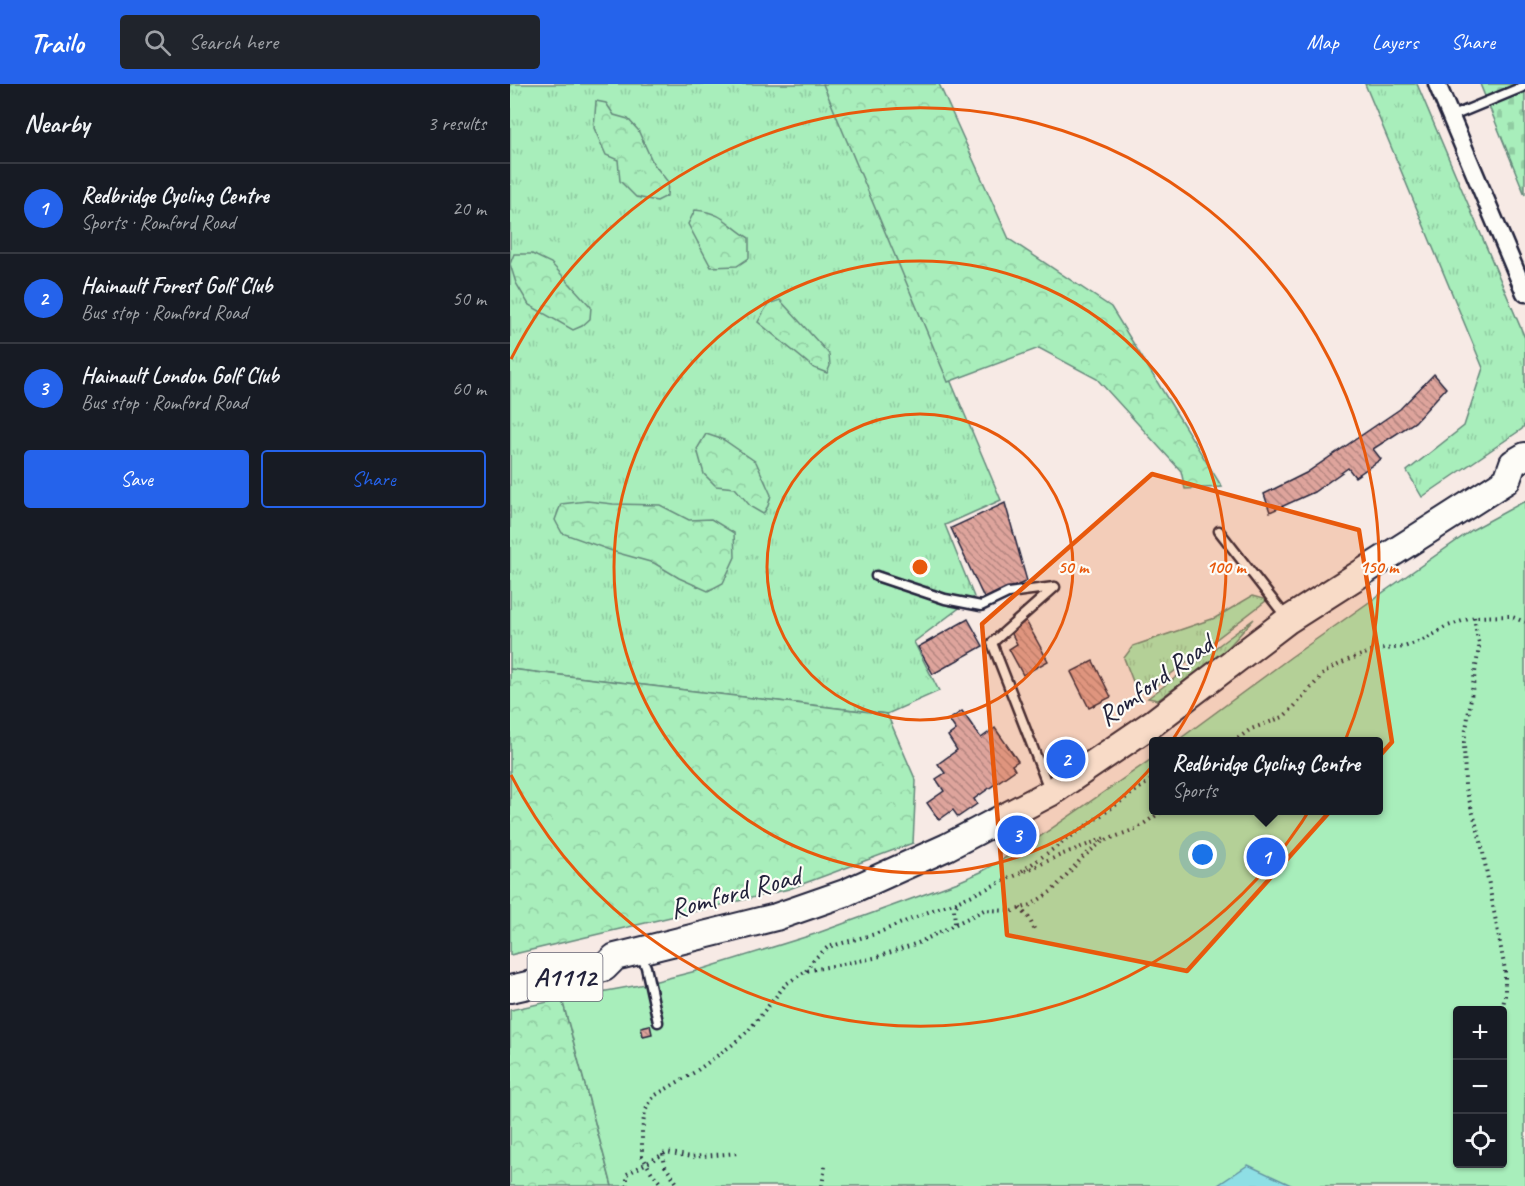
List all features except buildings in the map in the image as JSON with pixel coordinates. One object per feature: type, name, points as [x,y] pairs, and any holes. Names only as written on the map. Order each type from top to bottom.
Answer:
[{"type":"main road","name":"Romford Road","points":[[510,989],[604,968],[627,954],[776,917],[845,892],[947,847],[1050,793],[1153,723],[1288,620],[1516,481],[1513,463],[1525,456]]},
{"type":"main road","name":"Romford Road","points":[[510,973],[606,952],[627,954]]},
{"type":"street","points":[[1437,84],[1525,293]]},
{"type":"lane","points":[[1450,117],[1525,86]]},
{"type":"lane","points":[[1219,531],[1288,620]]},
{"type":"lane","points":[[876,576],[945,599],[981,606],[1008,593],[1055,587],[992,643],[1050,793]]},
{"type":"lane","points":[[627,954],[646,967],[657,1022]]},
{"type":"path","points":[[1239,737],[1251,729],[1283,717],[1326,670],[1350,659],[1376,650],[1404,647],[1428,638],[1445,627],[1474,617],[1510,616],[1525,622]]},
{"type":"path","points":[[1474,617],[1479,647],[1464,742],[1465,785],[1481,842],[1505,970],[1503,1006]]},
{"type":"path","points":[[1014,877],[1149,782]]},
{"type":"path","points":[[663,1186],[642,1156],[645,1111],[654,1096],[695,1072],[732,1045],[749,1030],[786,984],[806,971],[874,958],[918,943],[984,910],[1012,911],[1030,905],[1052,891],[1083,857],[1103,841],[1136,829],[1157,815]]},
{"type":"path","points":[[806,971],[814,959],[828,947],[875,934],[959,901],[1089,844],[1136,829]]},
{"type":"path","points":[[955,923],[954,909],[959,901]]},
{"type":"path","points":[[1020,908],[1029,918],[1035,931]]},
{"type":"path","points":[[627,1186],[627,1174],[667,1152],[691,1157],[739,1153]]},
{"type":"path","points":[[663,1154],[664,1167],[679,1186]]},
{"type":"path","points":[[822,1186],[825,1166]]},
{"type":"highlighted area","points":[[1152,474],[1359,530],[1392,742],[1187,971],[1007,935],[982,624]]},
{"type":"green space","points":[[510,84],[825,84],[1001,500],[945,525],[974,597],[914,642],[939,691],[887,714],[510,669]]},
{"type":"green space","points":[[823,84],[939,84],[1009,239],[1111,307],[1222,487],[1185,489],[1181,471],[1097,379],[1039,348],[948,382]]},
{"type":"green space","points":[[1365,84],[1417,84],[1525,338],[1525,424],[1522,429],[1422,497],[1407,471],[1464,426],[1483,368]]},
{"type":"green space","points":[[1480,84],[1525,84],[1525,195]]},
{"type":"green space","points":[[596,101],[606,103],[614,115],[628,119],[638,130],[653,163],[668,182],[667,196],[657,201],[636,197],[620,181],[618,160],[606,155],[594,128]]},
{"type":"green space","points":[[695,210],[719,216],[749,238],[749,258],[737,266],[711,267],[688,224]]},
{"type":"green space","points":[[514,254],[532,254],[551,263],[591,307],[590,319],[573,330],[529,305],[516,283],[510,264]]},
{"type":"green space","points":[[780,300],[829,354],[830,366],[827,373],[814,368],[758,322],[768,304]]},
{"type":"green space","points":[[706,434],[724,440],[756,462],[771,495],[763,514],[751,507],[735,488],[716,486],[704,474],[697,449]]},
{"type":"green space","points":[[587,501],[660,505],[689,520],[711,519],[734,533],[735,557],[723,583],[708,591],[679,578],[654,563],[562,533],[555,520],[561,504]]},
{"type":"green space","points":[[1525,501],[1525,1186],[612,1186],[562,999],[645,984],[696,971],[815,934],[958,882],[981,872],[1032,842],[1149,761],[1149,815],[1383,815],[1383,737],[1182,737],[1291,657],[1472,530]]},
{"type":"green space","points":[[1252,596],[1267,600],[1146,693],[1134,684],[1124,658],[1133,646],[1215,618]]},
{"type":"green space","points":[[1254,619],[1223,653],[1158,700],[1148,698]]},
{"type":"green space","points":[[510,669],[887,714],[916,781],[913,843],[789,889],[510,955]]},
{"type":"green space","points":[[562,999],[612,1186],[510,1186],[510,1010]]},
{"type":"water","points":[[1248,1165],[1293,1186],[1218,1185]]},
{"type":"place","name":"Hainault Forest Golf Club","points":[[1066,759]]},
{"type":"place","name":"Hainault London Golf Club","points":[[1017,835]]},
{"type":"place","name":"Redbridge Cycling Centre","points":[[1266,857]]}]
